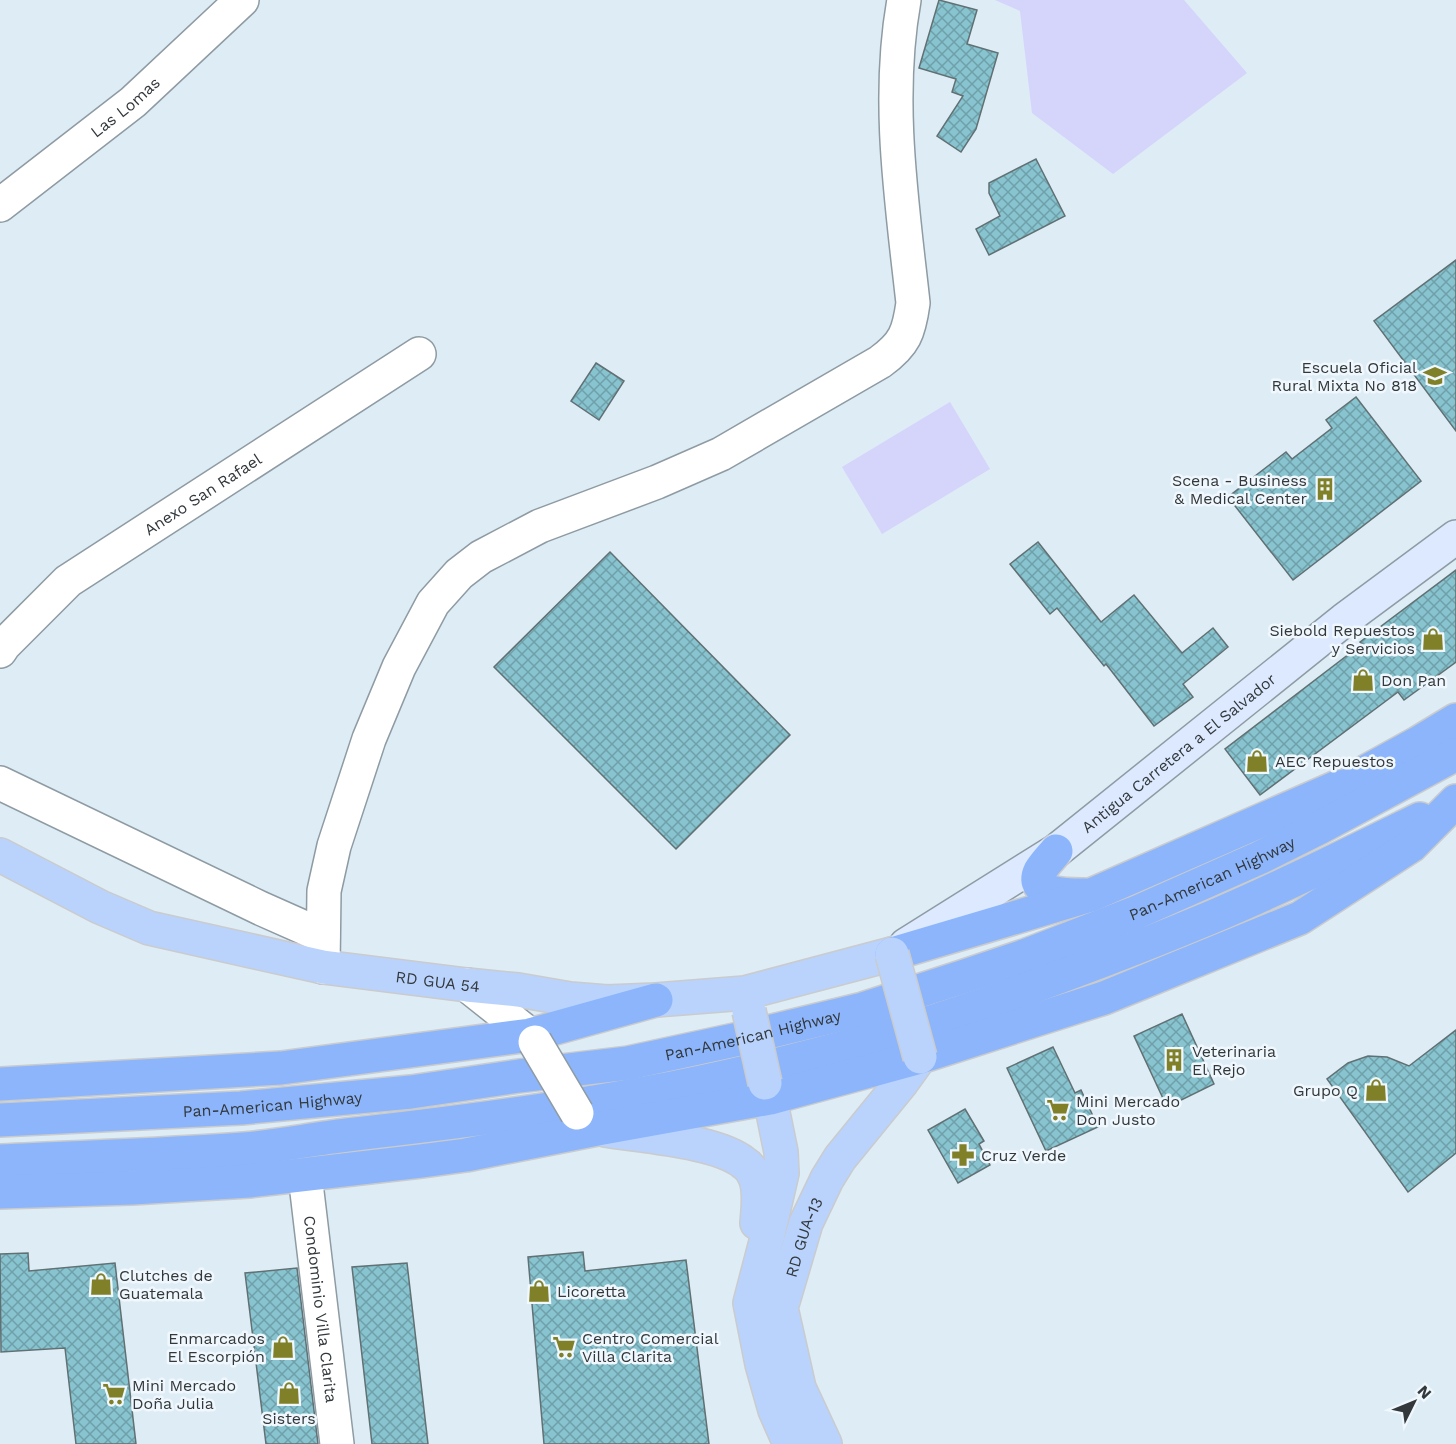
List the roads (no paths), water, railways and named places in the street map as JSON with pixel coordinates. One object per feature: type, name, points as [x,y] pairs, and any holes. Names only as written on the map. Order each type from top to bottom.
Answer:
[{"type":"highway","points":[[892,954],[1091,895],[1335,788],[1456,720]]},
{"type":"highway","points":[[1335,788],[1443,761]]},
{"type":"highway","name":"Pan-American Highway","points":[[0,1120],[241,1108],[411,1092],[628,1063],[852,1012],[984,970],[1135,914],[1320,828],[1443,761]]},
{"type":"highway","points":[[1412,846],[1456,801]]},
{"type":"highway","name":"Pan-American Highway","points":[[0,1161],[248,1148],[417,1128],[641,1094],[748,1071],[872,1040],[965,1011],[1146,944],[1322,868],[1456,801]]},
{"type":"highway","points":[[0,1192],[192,1185],[305,1176],[466,1155],[588,1124],[767,1090],[920,1057],[1104,998],[1300,918],[1412,846],[1456,822]]},
{"type":"highway","points":[[1056,851],[1040,873],[1041,886],[1056,894],[1091,895]]},
{"type":"highway","points":[[0,1084],[281,1068],[533,1039],[656,1000]]},
{"type":"main road","name":"RD GUA 54","points":[[0,855],[100,908],[149,928],[323,952],[467,985],[518,990],[570,999],[607,1002],[656,1000],[747,1002],[892,954]]},
{"type":"main road","points":[[892,954],[920,1057]]},
{"type":"main road","name":"RD GUA-13","points":[[747,1002],[781,1152],[782,1173],[750,1304],[762,1364],[775,1410],[790,1444]]},
{"type":"main road","name":"RD GUA-13","points":[[825,1444],[799,1388],[781,1308],[806,1223],[827,1179],[840,1158],[920,1057]]},
{"type":"main road","points":[[588,1124],[699,1144],[735,1157],[750,1169],[756,1179],[759,1199],[750,1304]]},
{"type":"street","name":"Las Lomas","points":[[0,205],[134,102],[242,0]]},
{"type":"street","points":[[323,952],[324,891],[334,846],[369,739],[399,667],[433,603],[459,574],[481,557],[540,526],[657,482],[721,454],[880,362],[902,341],[910,325],[913,303],[897,153],[899,29],[904,0]]},
{"type":"street","name":"Anexo San Rafael","points":[[0,651],[68,581],[419,354]]},
{"type":"street","name":"Antigua Carretera a El Salvador","points":[[892,954],[1056,851],[1344,620],[1456,537]]},
{"type":"street","points":[[0,783],[260,908],[323,952]]},
{"type":"street","points":[[467,985],[533,1039],[588,1124]]},
{"type":"street","name":"Condominio Villa Clarita","points":[[305,1176],[337,1444]]},
{"type":"place","name":"Escuela Oficial Rural Mixta No 818","points":[[1435,376]]},
{"type":"place","name":"Scena - Business & Medical Center","points":[[1325,489]]},
{"type":"place","name":"Siebold Repuestos y Servicios","points":[[1433,639]]},
{"type":"place","name":"Don Pan","points":[[1363,680]]},
{"type":"place","name":"AEC Repuestos","points":[[1257,761]]},
{"type":"place","name":"Veterinaria El Rejo","points":[[1174,1060]]},
{"type":"place","name":"Grupo Q","points":[[1376,1090]]},
{"type":"place","name":"Mini Mercado Don Justo","points":[[1058,1110]]},
{"type":"place","name":"Cruz Verde","points":[[963,1155]]},
{"type":"place","name":"Clutches de Guatemala","points":[[101,1284]]},
{"type":"place","name":"Licoretta","points":[[539,1291]]},
{"type":"place","name":"Enmarcados El Escorpión","points":[[283,1347]]},
{"type":"place","name":"Centro Comercial Villa Clarita","points":[[564,1347]]},
{"type":"place","name":"Sisters","points":[[289,1393]]},
{"type":"place","name":"Mini Mercado Doña Julia","points":[[114,1394]]}]
